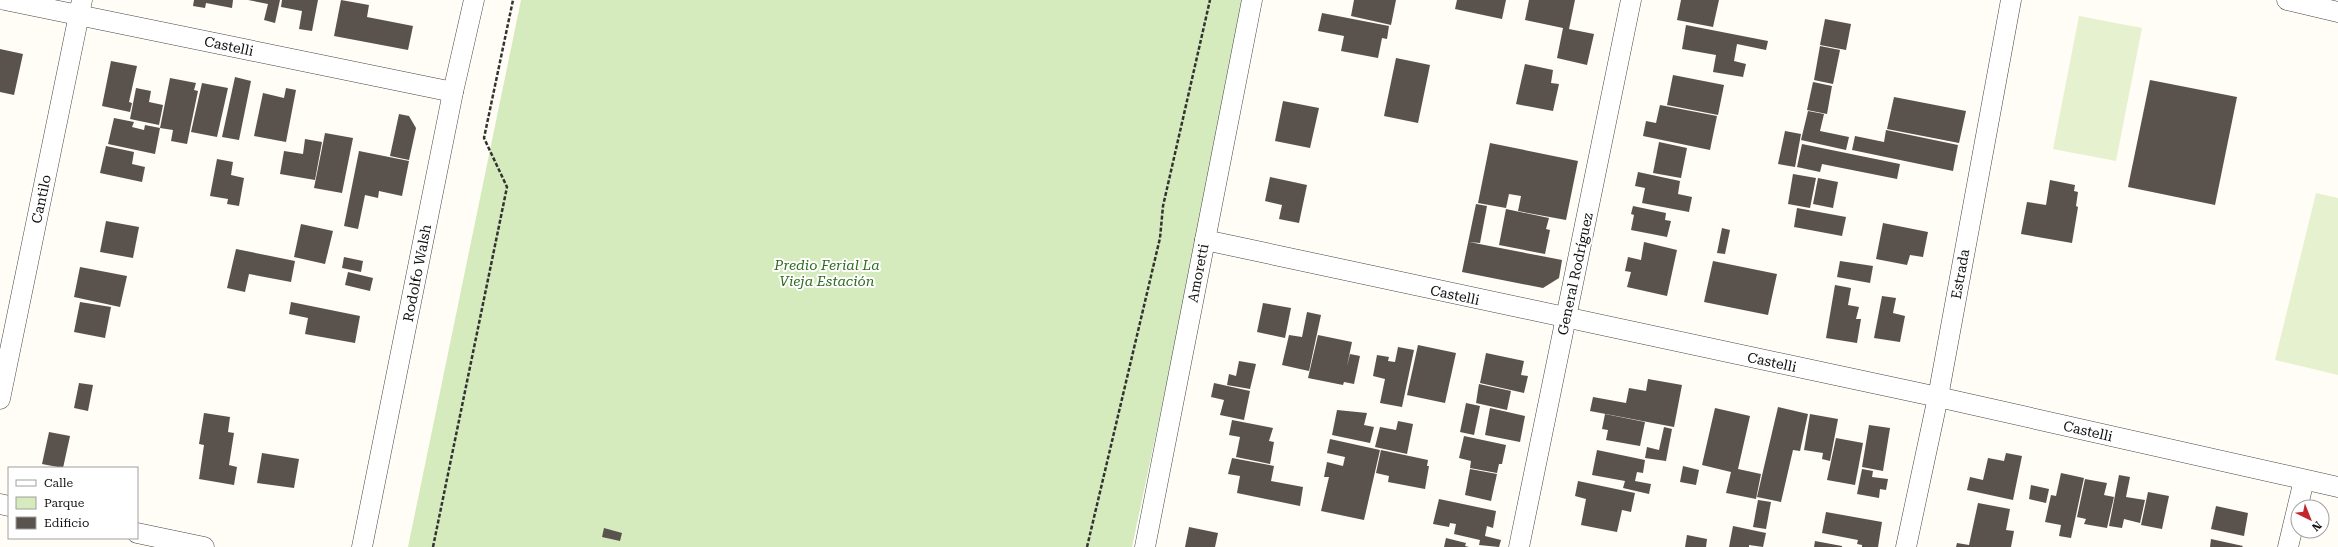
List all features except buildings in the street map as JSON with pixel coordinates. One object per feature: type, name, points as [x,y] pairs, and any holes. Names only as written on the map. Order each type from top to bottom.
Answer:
[{"type":"street","name":"Castelli","points":[[5,0],[81,8],[453,92]]},
{"type":"street","name":"Rodolfo Walsh","points":[[362,547],[453,92],[474,0]]},
{"type":"street","name":"Amoretti","points":[[1145,547],[1252,0]]},
{"type":"street","name":"General Rodríguez","points":[[1519,547],[1631,0]]},
{"type":"street","name":"Estrada","points":[[1906,547],[1938,397],[2011,0]]},
{"type":"street","points":[[2287,0],[2338,12]]},
{"type":"street","name":"Cantilo","points":[[0,399],[81,8]]},
{"type":"street","name":"Castelli","points":[[1205,240],[1566,319],[1938,397],[2338,487]]},
{"type":"street","points":[[2288,547],[2304,480]]},
{"type":"street","points":[[138,533],[204,547]]},
{"type":"path","points":[[433,547],[506,187],[484,138],[513,0]]},
{"type":"path","points":[[1087,547],[1160,238],[1163,206],[1210,0]]},
{"type":"green space","name":"Predio Ferial La Vieja Estación","points":[[521,0],[1248,0],[1132,547],[408,547]]},
{"type":"green space","points":[[2079,16],[2142,28],[2116,161],[2053,149]]},
{"type":"green space","points":[[2316,193],[2338,198],[2338,375],[2275,360]]}]
